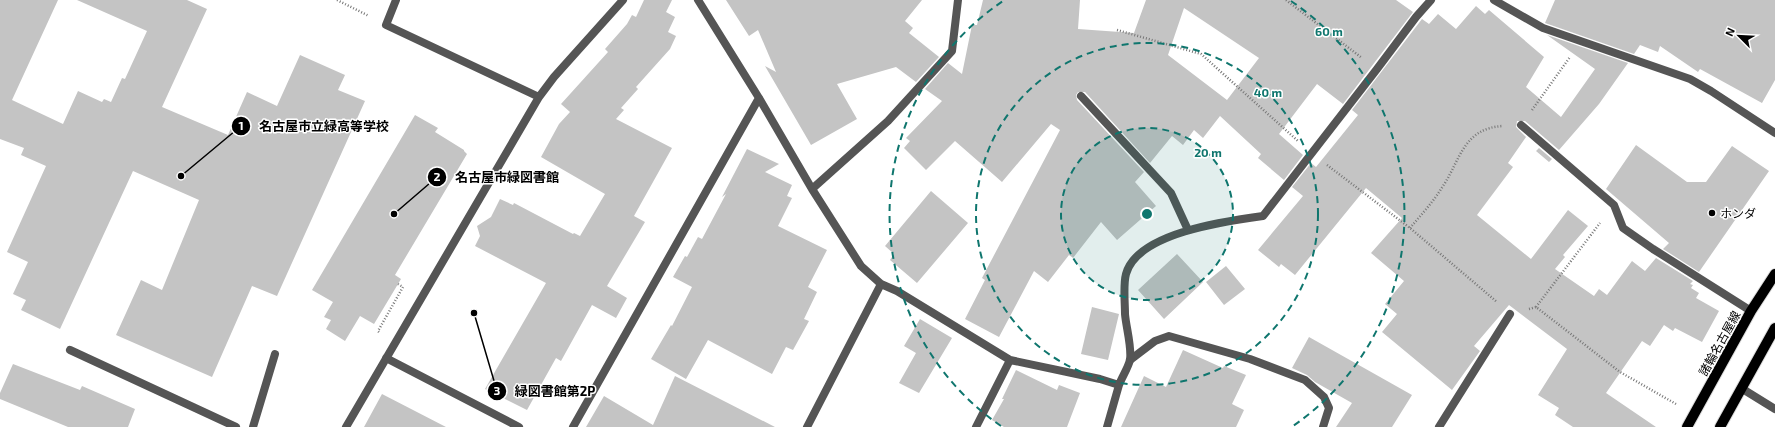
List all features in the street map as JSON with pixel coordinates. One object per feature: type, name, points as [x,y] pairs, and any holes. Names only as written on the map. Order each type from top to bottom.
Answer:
[{"type":"main road","name":"諸輪名古屋線","points":[[1687,427],[1751,311],[1775,274]]},
{"type":"main road","points":[[1720,427],[1775,328]]},
{"type":"street","points":[[396,0],[386,25],[539,97]]},
{"type":"street","points":[[346,427],[539,97],[554,77],[623,0]]},
{"type":"street","points":[[698,0],[759,98],[812,189],[861,266],[881,284],[897,291],[1010,360],[1100,379],[1119,385]]},
{"type":"street","points":[[812,189],[888,121],[952,50],[958,0]]},
{"type":"street","points":[[1130,360],[1125,314],[1126,275],[1133,259],[1146,247],[1188,230],[1232,220],[1263,216],[1416,17],[1431,0]]},
{"type":"street","points":[[1494,0],[1542,28],[1690,79],[1775,133]]},
{"type":"street","points":[[1081,96],[1171,193],[1188,230]]},
{"type":"street","points":[[573,427],[759,98]]},
{"type":"street","points":[[1521,125],[1614,206],[1623,228],[1653,249],[1751,311]]},
{"type":"street","points":[[807,427],[881,284]]},
{"type":"street","points":[[1438,427],[1510,314]]},
{"type":"street","points":[[1107,427],[1119,385],[1130,360],[1155,340],[1169,336],[1250,359],[1305,380],[1317,389],[1324,397],[1329,408],[1323,427]]},
{"type":"street","points":[[70,350],[236,427]]},
{"type":"street","points":[[253,427],[275,354]]},
{"type":"street","points":[[386,358],[518,427]]},
{"type":"street","points":[[976,427],[1010,360]]},
{"type":"street","points":[[1741,388],[1775,409]]},
{"type":"path","points":[[337,0],[370,17]]},
{"type":"path","points":[[1286,0],[1377,69]]},
{"type":"path","points":[[1117,30],[1201,54],[1312,153],[1410,228],[1510,314],[1536,307],[1614,206]]},
{"type":"path","points":[[1410,228],[1444,186],[1456,159],[1474,135],[1493,126],[1521,125],[1582,41]]},
{"type":"path","points":[[378,331],[403,287],[398,284]]},
{"type":"path","points":[[1536,307],[1620,372],[1676,404]]},
{"type":"building","points":[[0,0],[58,0],[12,100],[63,124],[78,91],[102,102],[104,99],[111,102],[122,78],[125,79],[147,31],[77,0],[187,0],[207,9],[162,107],[228,135],[247,92],[277,106],[300,55],[345,75],[338,90],[365,101],[277,296],[252,286],[212,377],[116,335],[141,280],[162,290],[199,200],[133,171],[60,329],[21,310],[26,300],[13,294],[28,262],[7,252],[46,166],[21,155],[24,148],[0,139]]},
{"type":"building","points":[[644,0],[672,0],[666,12],[675,17],[668,32],[676,36],[670,49],[636,87],[638,89],[621,108],[624,110],[616,119],[672,148],[634,216],[645,222],[607,286],[627,298],[616,318],[592,305],[561,361],[556,358],[527,410],[485,389],[546,283],[475,246],[480,236],[477,226],[491,217],[500,199],[513,205],[514,203],[573,234],[574,233],[580,236],[605,194],[541,157],[559,124],[570,112],[561,104],[608,52],[605,49],[627,24],[632,15],[636,17]]},
{"type":"building","points":[[726,0],[922,0],[905,21],[913,28],[909,33],[939,57],[916,82],[896,67],[837,84],[857,119],[811,145],[765,66],[776,72],[758,30],[749,36]]},
{"type":"building","points":[[983,0],[1080,0],[1078,29],[1134,33],[1146,0],[1396,0],[1413,12],[1343,104],[1317,84],[1279,134],[1303,155],[1284,180],[1258,158],[1261,154],[1220,116],[1203,138],[1194,130],[1183,145],[1172,136],[1150,163],[1085,92],[1078,92],[1076,95],[1077,100],[1144,172],[1135,182],[1156,206],[1117,240],[1101,222],[1073,258],[1069,255],[1048,282],[1034,271],[999,337],[965,319],[985,280],[982,278],[1060,130],[1051,124],[1002,182],[955,141],[926,170],[904,148],[910,141],[906,138],[942,101],[925,89],[948,63],[962,74],[972,25],[977,25]],"holes":[[[1184,8],[1259,58],[1227,100],[1168,55]]]},
{"type":"building","points":[[1555,0],[1775,0],[1775,80],[1762,103],[1700,69],[1698,72],[1660,46],[1658,52],[1640,45],[1634,54],[1545,23]]},
{"type":"building","points":[[1476,6],[1485,14],[1489,10],[1544,57],[1526,87],[1561,117],[1595,69],[1547,35],[1628,63],[1599,104],[1559,150],[1525,121],[1517,121],[1516,127],[1526,137],[1508,163],[1513,167],[1477,215],[1531,259],[1568,210],[1588,226],[1563,255],[1565,257],[1555,269],[1594,296],[1599,289],[1607,295],[1632,261],[1645,271],[1656,258],[1693,281],[1690,284],[1693,285],[1691,288],[1699,293],[1696,298],[1719,311],[1702,342],[1675,328],[1673,331],[1664,325],[1650,346],[1642,341],[1606,393],[1656,427],[1573,427],[1555,415],[1559,408],[1538,395],[1567,349],[1509,305],[1474,346],[1480,351],[1452,390],[1382,332],[1397,314],[1385,304],[1404,281],[1371,253],[1402,218],[1366,188],[1295,275],[1281,264],[1279,267],[1258,250],[1303,196],[1292,187],[1311,163],[1316,167],[1358,115],[1352,110],[1422,19],[1429,24],[1438,14],[1456,29]]},
{"type":"building","points":[[415,115],[438,128],[435,132],[464,150],[467,154],[395,275],[401,279],[374,324],[360,316],[345,341],[326,329],[331,320],[324,317],[333,302],[312,290]]},
{"type":"building","points":[[1636,145],[1687,182],[1706,182],[1732,146],[1769,171],[1699,272],[1663,249],[1669,243],[1606,189]]},
{"type":"building","points":[[1539,148],[1552,159],[1549,162],[1536,151]]},
{"type":"building","points":[[747,149],[779,164],[765,172],[792,185],[787,196],[792,198],[778,226],[827,250],[808,287],[817,292],[804,319],[809,321],[793,350],[786,347],[772,374],[708,340],[686,379],[651,359],[671,325],[672,326],[692,287],[673,277],[685,256],[687,257],[698,237],[702,239],[726,194],[722,197]]},
{"type":"building","points":[[931,191],[968,223],[917,283],[890,260],[894,254],[885,246]]},
{"type":"building","points":[[1177,254],[1203,282],[1164,319],[1138,290]]},
{"type":"building","points":[[1226,266],[1245,289],[1224,305],[1206,282]]},
{"type":"building","points":[[1092,307],[1119,314],[1108,360],[1081,354]]},
{"type":"building","points":[[920,319],[952,338],[919,393],[899,383],[916,353],[904,346]]},
{"type":"building","points":[[1309,337],[1412,395],[1392,427],[1336,427],[1352,403],[1315,382],[1307,375],[1292,368]]},
{"type":"building","points":[[1183,350],[1223,368],[1224,366],[1246,375],[1232,404],[1244,410],[1236,427],[1121,427],[1144,376],[1166,387]]},
{"type":"building","points":[[13,364],[80,390],[82,386],[135,409],[128,427],[68,427],[0,399],[0,393]]},
{"type":"building","points":[[1016,370],[1057,390],[1059,385],[1080,393],[1067,427],[1004,427],[992,420],[1004,399],[1002,399]]},
{"type":"building","points":[[675,376],[775,427],[586,427],[604,396],[653,425]]},
{"type":"building","points":[[382,394],[446,427],[364,427]]},
{"type":"place","name":"名古屋市立緑高等学校","points":[[181,176]]},
{"type":"place","name":"ホンダ","points":[[1712,213]]},
{"type":"place","name":"名古屋市緑図書館","points":[[394,214]]},
{"type":"place","name":"緑図書館第2P","points":[[474,313]]}]
